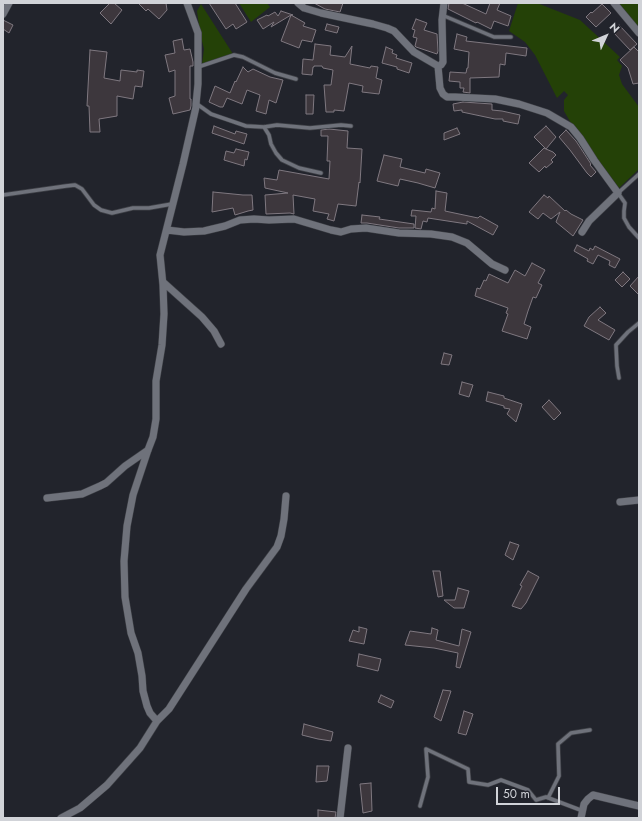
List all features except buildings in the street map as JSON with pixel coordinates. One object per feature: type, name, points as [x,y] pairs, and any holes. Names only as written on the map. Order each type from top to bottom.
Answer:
[{"type":"street","points":[[3,14],[9,3]]},
{"type":"street","points":[[157,721],[150,713],[147,706],[143,691],[138,653],[130,633],[125,596],[124,560],[127,526],[133,495],[153,437],[156,419],[156,381],[162,345],[164,314],[160,255],[196,107],[198,84],[198,32],[187,3]]},
{"type":"street","points":[[298,3],[304,8],[320,13],[373,24],[394,31],[414,52],[438,66]]},
{"type":"street","points":[[438,66],[443,62],[442,15],[444,3]]},
{"type":"street","points":[[614,3],[639,34]]},
{"type":"street","points":[[438,66],[440,88],[443,94],[447,97],[495,99],[519,104],[547,113],[571,127],[618,193],[589,221],[582,232]]},
{"type":"street","points":[[167,230],[184,232],[204,231],[225,226],[240,220],[254,218],[269,220],[294,219],[341,232],[351,229],[366,228],[399,233],[431,234],[452,237],[467,243],[492,264],[505,270]]},
{"type":"street","points":[[163,282],[202,317],[214,331],[221,344]]},
{"type":"street","points":[[47,498],[82,494],[100,486],[148,450]]},
{"type":"street","points":[[61,818],[80,808],[107,785],[140,748],[157,721],[169,709],[246,589],[276,546],[281,536],[286,496]]},
{"type":"street","points":[[620,502],[639,500]]},
{"type":"street","points":[[340,818],[348,748]]},
{"type":"street","points":[[582,814],[584,804],[593,795],[639,806]]},
{"type":"lane","points":[[442,15],[494,37],[511,37]]},
{"type":"lane","points":[[198,67],[234,55],[243,57],[276,73],[296,79]]},
{"type":"lane","points":[[196,104],[211,114],[246,126],[264,127],[277,125],[310,128],[351,126]]},
{"type":"lane","points":[[264,127],[269,135],[271,144],[282,160],[299,168],[321,173]]},
{"type":"lane","points":[[639,174],[618,193],[625,203],[624,218],[629,227],[639,238]]},
{"type":"lane","points":[[3,195],[75,186],[82,189],[94,205],[101,210],[112,213],[133,208],[149,208],[173,203]]},
{"type":"lane","points":[[619,378],[616,345],[639,323]]},
{"type":"lane","points":[[548,798],[558,776],[558,744],[570,733],[590,730]]},
{"type":"lane","points":[[420,806],[428,777],[426,750],[468,769],[469,782],[488,785],[501,780],[528,790],[536,800],[548,798],[582,814]]},
{"type":"green space","points":[[239,3],[267,3],[270,7],[251,22]]},
{"type":"green space","points":[[518,3],[537,3],[580,20],[620,57],[617,60],[622,66],[619,75],[622,84],[639,107],[639,169],[619,188],[572,125],[564,111],[564,100],[568,95],[564,91],[557,98],[535,55],[525,42],[509,31]]},
{"type":"green space","points":[[619,3],[639,3],[639,31]]},
{"type":"green space","points":[[201,4],[233,54],[202,64],[204,49],[197,11]]}]
